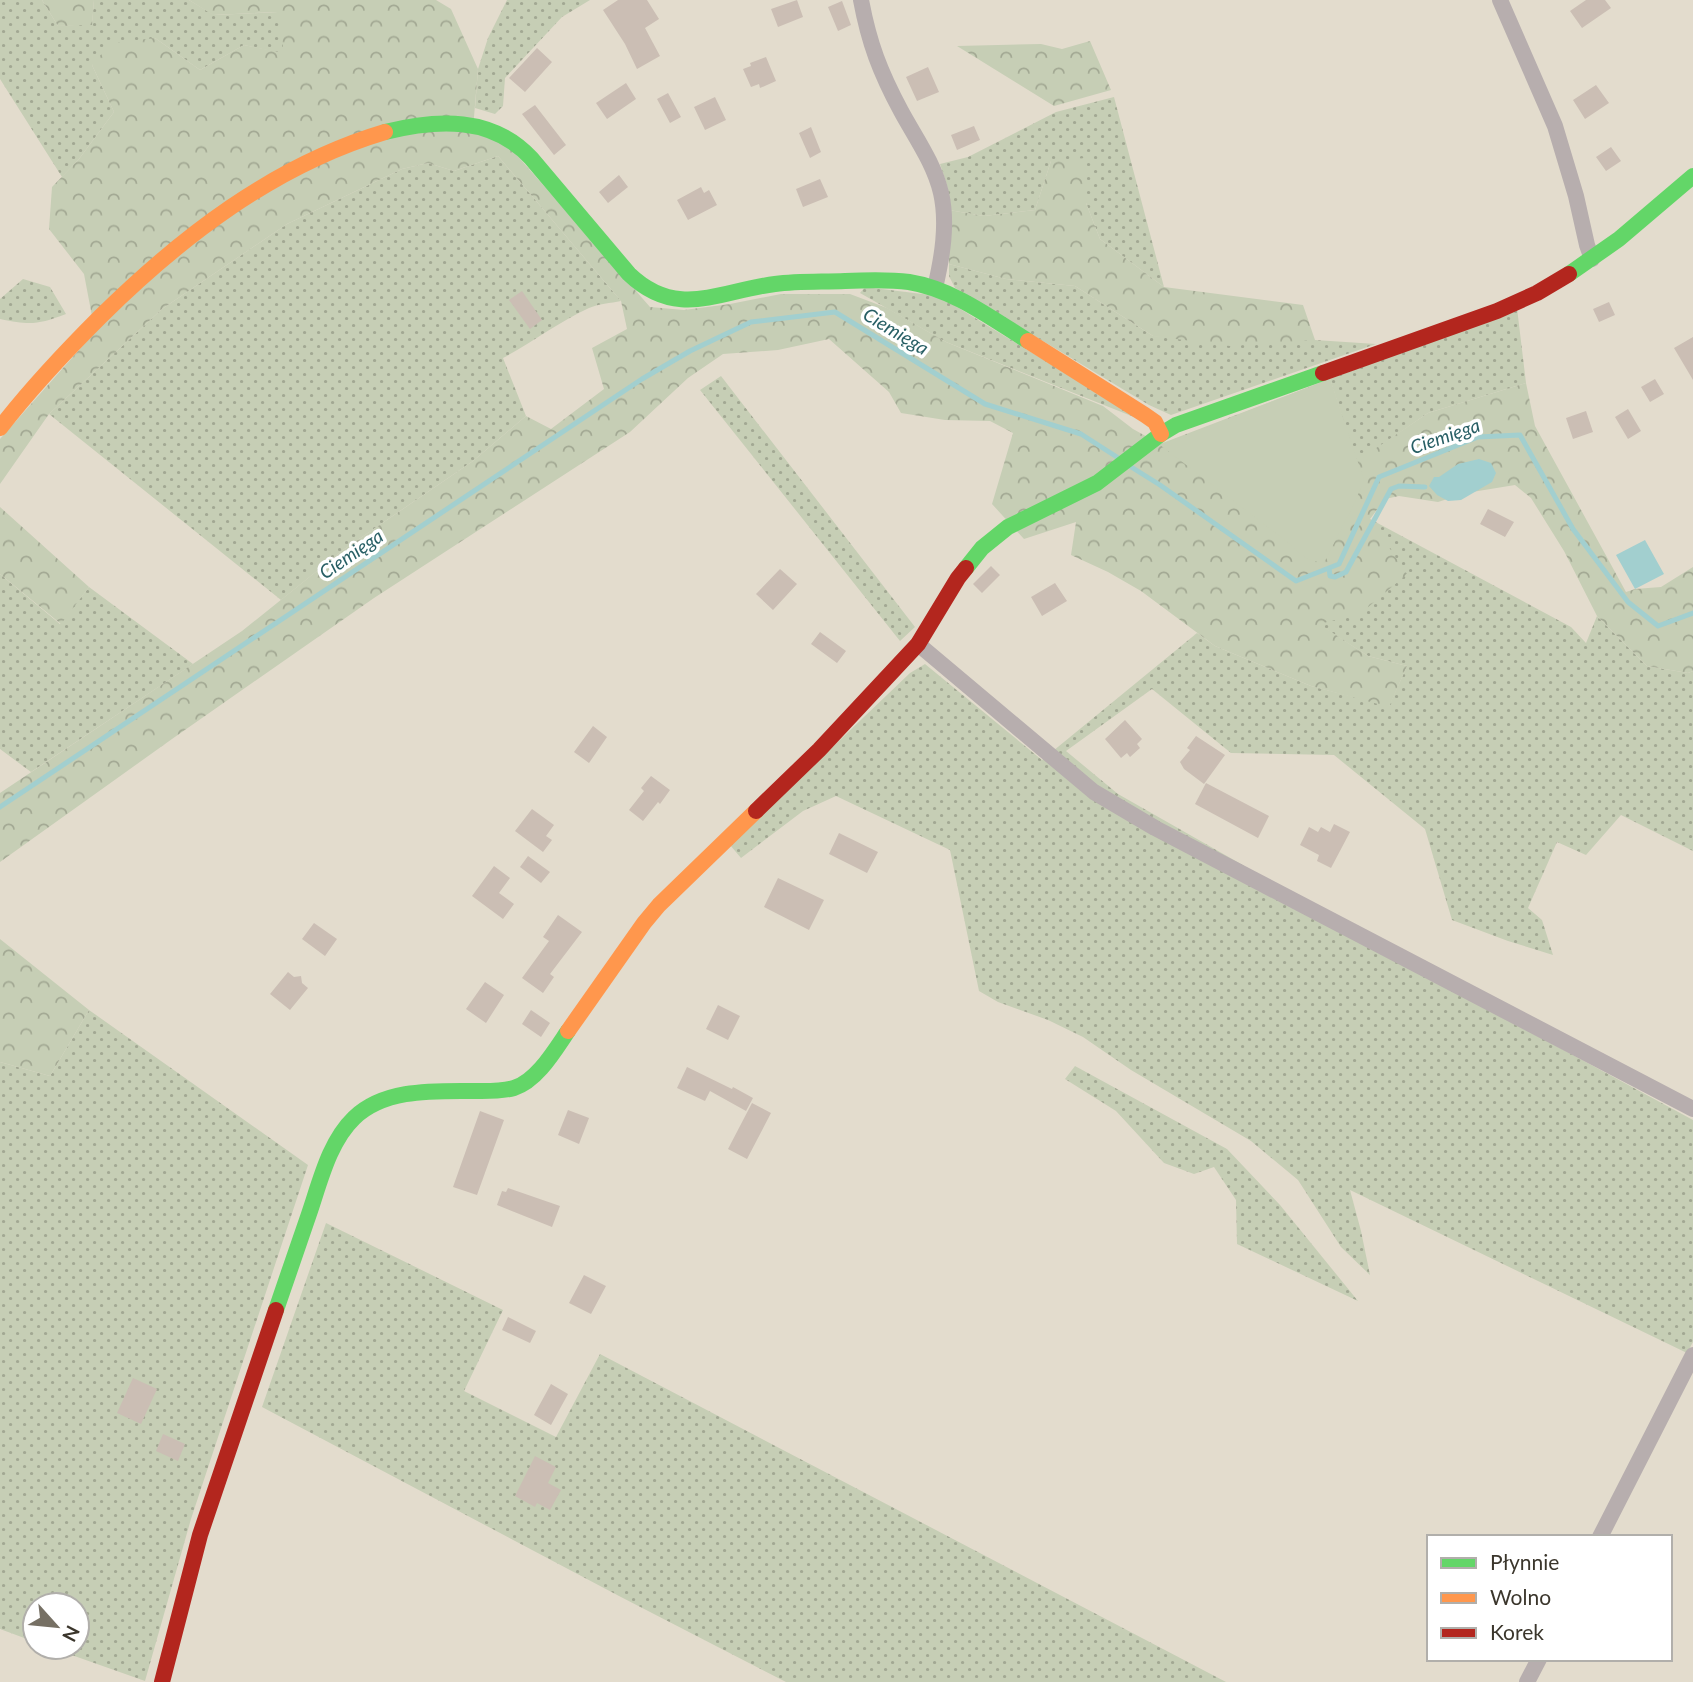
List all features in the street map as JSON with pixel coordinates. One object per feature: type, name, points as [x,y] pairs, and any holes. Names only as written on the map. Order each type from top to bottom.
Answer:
[{"type":"street","points":[[861,0],[870,45],[876,60],[931,166],[941,195],[941,262],[935,288]]},
{"type":"street","points":[[1500,0],[1564,151],[1592,259]]},
{"type":"street","points":[[0,428],[43,377],[99,318],[134,284],[220,214],[288,172],[363,138],[421,124],[462,123],[495,131],[513,140],[632,279],[651,293],[687,301],[767,285],[824,281],[901,281],[935,288],[972,306],[1146,415],[1161,434]]},
{"type":"street","points":[[162,1682],[215,1488],[320,1181],[332,1150],[355,1117],[367,1108],[390,1098],[426,1091],[505,1090],[525,1083],[536,1074],[659,905],[819,750],[918,644],[958,578],[987,544],[1008,527],[1097,484],[1176,425],[1499,310],[1538,292],[1622,238],[1693,176]]},
{"type":"street","points":[[918,644],[1094,792],[1155,828],[1693,1108]]},
{"type":"street","points":[[1601,1535],[1693,1355]]},
{"type":"street","points":[[1527,1682],[1538,1661]]},
{"type":"green space","points":[[0,0],[42,0],[58,26],[92,24],[94,0],[189,0],[214,15],[278,12],[285,54],[244,45],[200,70],[155,38],[92,65],[114,112],[62,177],[0,79]]},
{"type":"green space","points":[[42,0],[94,0],[92,25],[58,26]]},
{"type":"green space","points":[[189,0],[436,0],[451,9],[478,69],[473,129],[501,137],[650,307],[684,310],[781,294],[850,294],[887,308],[946,342],[1103,406],[1133,429],[1160,444],[1330,379],[1357,461],[1428,413],[1526,383],[1535,426],[1626,592],[1661,587],[1693,567],[1693,671],[1688,673],[1647,666],[1597,616],[1564,551],[1531,498],[1515,485],[1466,493],[1438,502],[1399,496],[1385,499],[1370,519],[1407,574],[1360,614],[1319,624],[1368,656],[1407,666],[1389,707],[1311,686],[1215,646],[1141,591],[1071,555],[1076,522],[1024,539],[992,504],[1013,433],[990,421],[945,420],[901,413],[889,392],[829,339],[778,350],[723,354],[688,378],[630,432],[374,598],[0,862],[0,793],[242,631],[343,550],[473,461],[526,416],[551,429],[604,389],[592,348],[627,329],[621,301],[498,156],[454,171],[428,163],[402,169],[287,224],[162,309],[49,414],[0,484],[0,439],[95,332],[84,274],[49,229],[52,187],[79,159],[114,112],[92,65],[111,43],[155,38],[200,70],[244,45],[284,53],[277,12],[213,15]]},
{"type":"green space","points":[[507,0],[590,0],[562,17],[505,78],[503,106],[495,114],[475,108],[478,69],[488,38]]},
{"type":"green space","points":[[1090,41],[1111,90],[1054,106],[957,46],[1041,44],[1062,49]]},
{"type":"green space","points":[[1114,97],[1164,287],[1100,239],[1086,203],[1051,161],[1035,210],[984,216],[949,210],[947,185],[940,164],[968,157],[1056,112]]},
{"type":"green space","points":[[498,156],[621,301],[589,308],[503,358],[526,416],[473,461],[343,550],[281,600],[49,414],[162,309],[287,224],[402,169],[428,163],[454,171]]},
{"type":"green space","points":[[1086,158],[1086,203],[1100,239],[1164,287],[1303,305],[1315,340],[1230,346],[1153,336],[1075,286],[1006,279],[949,264],[949,210],[984,216],[1035,210],[1051,161]]},
{"type":"green space","points":[[949,264],[1006,279],[1075,286],[1153,336],[1376,344],[1171,415],[1149,405],[955,288],[949,276]]},
{"type":"green space","points":[[23,279],[50,287],[66,314],[33,323],[0,319],[0,299]]},
{"type":"green space","points":[[865,287],[939,296],[1144,421],[946,342],[860,293]]},
{"type":"green space","points":[[1517,308],[1526,383],[1428,413],[1357,462],[1330,379]]},
{"type":"green space","points":[[721,376],[915,627],[900,641],[700,390]]},
{"type":"green space","points":[[1330,379],[1364,480],[1324,563],[1311,560],[1297,551],[1160,445]]},
{"type":"green space","points":[[0,507],[89,587],[61,624],[0,574]]},
{"type":"green space","points":[[1370,519],[1571,627],[1586,643],[1597,616],[1647,666],[1688,673],[1693,671],[1693,851],[1621,815],[1586,855],[1557,842],[1528,908],[1542,920],[1553,955],[1452,920],[1425,829],[1334,755],[1231,753],[1152,689],[1066,751],[1118,794],[1241,864],[1342,930],[1693,1120],[1693,1342],[1687,1353],[1350,1190],[1370,1275],[1341,1247],[1298,1180],[1251,1141],[1131,1070],[1083,1037],[1048,1020],[998,1002],[979,991],[950,850],[836,796],[803,811],[741,858],[730,845],[910,673],[925,664],[1042,760],[1197,633],[1215,646],[1311,686],[1389,706],[1407,666],[1368,656],[1318,624]]},
{"type":"green space","points":[[0,574],[60,624],[89,587],[193,664],[31,772],[0,749]]},
{"type":"green space","points":[[0,939],[89,1010],[50,1076],[0,1062]]},
{"type":"green space","points":[[89,1010],[308,1165],[191,1519],[145,1681],[89,1661],[91,1661],[91,1591],[21,1591],[21,1637],[0,1629],[0,1062],[50,1076]]},
{"type":"green space","points":[[1075,1066],[1227,1149],[1280,1205],[1358,1301],[1237,1244],[1236,1200],[1214,1167],[1194,1174],[1164,1163],[1116,1111],[1065,1079]]},
{"type":"green space","points":[[326,1223],[503,1310],[464,1391],[556,1437],[600,1354],[1226,1682],[786,1682],[262,1407]]},
{"type":"water","points":[[1479,459],[1491,463],[1496,473],[1492,482],[1461,500],[1448,501],[1437,495],[1429,486],[1434,477],[1439,477],[1458,464]]},
{"type":"water","points":[[1645,540],[1664,574],[1635,589],[1616,555]]},
{"type":"building","points":[[618,0],[647,0],[659,19],[645,28],[660,56],[637,69],[603,10]]},
{"type":"building","points":[[797,0],[803,17],[778,27],[771,9]]},
{"type":"building","points":[[1586,0],[1605,0],[1611,8],[1582,28],[1570,11]]},
{"type":"building","points":[[842,1],[851,25],[838,31],[828,7]]},
{"type":"building","points":[[537,48],[552,62],[525,92],[509,78]]},
{"type":"building","points":[[766,57],[776,81],[760,88],[759,84],[751,87],[743,69]]},
{"type":"building","points":[[928,67],[939,92],[917,101],[906,77]]},
{"type":"building","points":[[626,83],[636,99],[607,119],[596,103]]},
{"type":"building","points":[[1596,85],[1609,103],[1585,119],[1573,100]]},
{"type":"building","points":[[668,93],[681,117],[670,123],[657,99]]},
{"type":"building","points":[[715,97],[726,120],[705,130],[694,107]]},
{"type":"building","points":[[535,105],[566,145],[554,155],[522,114]]},
{"type":"building","points":[[974,126],[980,140],[957,150],[951,135]]},
{"type":"building","points":[[811,127],[821,152],[810,158],[799,133]]},
{"type":"building","points":[[1611,147],[1621,161],[1606,171],[1596,157]]},
{"type":"building","points":[[619,175],[628,187],[608,203],[599,192]]},
{"type":"building","points":[[820,179],[828,197],[803,207],[796,189]]},
{"type":"building","points":[[701,187],[704,193],[709,190],[717,205],[688,220],[677,200]]},
{"type":"building","points":[[522,291],[542,320],[530,329],[509,300]]},
{"type":"building","points":[[1609,302],[1615,315],[1599,322],[1593,309]]},
{"type":"building","points":[[1693,337],[1693,380],[1674,348]]},
{"type":"building","points":[[1655,379],[1664,394],[1650,402],[1641,387]]},
{"type":"building","points":[[1628,409],[1641,431],[1628,439],[1615,417]]},
{"type":"building","points":[[1586,411],[1593,432],[1573,439],[1566,418]]},
{"type":"building","points":[[1488,509],[1514,522],[1505,537],[1480,524]]},
{"type":"building","points":[[991,566],[1000,575],[982,593],[973,584]]},
{"type":"building","points":[[780,569],[797,584],[773,610],[756,594]]},
{"type":"building","points":[[1055,583],[1067,601],[1042,616],[1031,597]]},
{"type":"building","points":[[820,632],[846,651],[837,663],[811,644]]},
{"type":"building","points":[[1125,720],[1142,739],[1137,744],[1140,748],[1130,757],[1127,753],[1121,758],[1105,739]]},
{"type":"building","points":[[593,726],[607,737],[589,763],[574,752]]},
{"type":"building","points":[[1196,736],[1225,755],[1204,784],[1184,769],[1180,762],[1190,750],[1187,748]]},
{"type":"building","points":[[651,776],[670,790],[643,821],[629,810],[644,791],[641,788]]},
{"type":"building","points":[[1206,783],[1269,816],[1258,838],[1195,804]]},
{"type":"building","points":[[532,809],[554,825],[546,836],[552,840],[543,852],[515,831]]},
{"type":"building","points":[[1334,824],[1350,832],[1331,868],[1317,861],[1319,855],[1300,845],[1309,827],[1318,832],[1321,827],[1330,832]]},
{"type":"building","points":[[839,833],[878,852],[867,873],[829,854]]},
{"type":"building","points":[[528,856],[550,872],[541,883],[520,867]]},
{"type":"building","points":[[494,866],[510,878],[499,893],[514,904],[503,919],[472,896]]},
{"type":"building","points":[[778,878],[824,900],[809,930],[764,907]]},
{"type":"building","points":[[558,915],[582,932],[550,974],[554,977],[543,993],[522,978],[549,941],[543,937]]},
{"type":"building","points":[[314,923],[337,939],[325,956],[302,939]]},
{"type":"building","points":[[288,972],[294,977],[301,976],[302,983],[308,988],[290,1010],[270,994]]},
{"type":"building","points":[[485,982],[504,995],[486,1023],[466,1009]]},
{"type":"building","points":[[718,1005],[740,1016],[728,1040],[706,1029]]},
{"type":"building","points":[[531,1010],[550,1023],[541,1037],[522,1024]]},
{"type":"building","points":[[687,1067],[753,1098],[746,1111],[710,1091],[705,1101],[677,1088]]},
{"type":"building","points":[[752,1103],[771,1113],[747,1159],[728,1149]]},
{"type":"building","points":[[568,1110],[589,1118],[579,1144],[558,1135]]},
{"type":"building","points":[[480,1111],[504,1120],[477,1195],[453,1187]]},
{"type":"building","points":[[508,1188],[560,1206],[552,1227],[497,1205],[502,1191],[506,1192]]},
{"type":"building","points":[[584,1275],[606,1286],[591,1314],[569,1303]]},
{"type":"building","points":[[508,1317],[536,1331],[530,1343],[502,1330]]},
{"type":"building","points":[[133,1378],[157,1389],[141,1424],[117,1413]]},
{"type":"building","points":[[551,1384],[568,1394],[551,1425],[534,1415]]},
{"type":"building","points":[[163,1434],[185,1444],[178,1461],[156,1451]]},
{"type":"building","points":[[535,1456],[556,1467],[548,1483],[561,1490],[550,1510],[537,1503],[535,1507],[515,1496]]},
{"type":"waterway","name":"Ciemięga","points":[[0,807],[642,379],[690,351],[751,322],[835,312],[985,404],[1081,434],[1120,459]]},
{"type":"waterway","name":"Ciemięga","points":[[1128,465],[1296,581],[1339,564],[1379,477],[1478,437],[1520,435],[1573,529],[1628,602],[1658,626],[1693,613]]},
{"type":"waterway","points":[[1329,568],[1330,576],[1335,577],[1346,572],[1391,489],[1399,486],[1425,487]]},
{"type":"traffic: fast","points":[[385,132],[444,123],[463,124],[499,134],[516,144],[531,158],[629,274],[647,288],[664,296],[699,299],[792,282],[893,280],[941,291],[986,314],[1028,341]]},
{"type":"traffic: fast","points":[[1569,274],[1619,239],[1693,176]]},
{"type":"traffic: fast","points":[[966,568],[982,548],[1008,527],[1097,483],[1176,425],[1323,373]]},
{"type":"traffic: fast","points":[[276,1310],[326,1163],[338,1139],[354,1118],[379,1102],[409,1094],[514,1088],[538,1072],[568,1031]]},
{"type":"traffic: slow","points":[[0,428],[48,371],[100,317],[131,287],[197,232],[267,184],[344,146],[385,132]]},
{"type":"traffic: slow","points":[[1028,341],[1145,415],[1155,422],[1161,434]]},
{"type":"traffic: slow","points":[[568,1031],[659,905],[756,811]]},
{"type":"traffic: jam","points":[[1323,373],[1497,311],[1537,293],[1569,274]]},
{"type":"traffic: jam","points":[[756,811],[819,750],[918,644],[966,568]]},
{"type":"traffic: jam","points":[[162,1682],[200,1535],[276,1310]]}]
